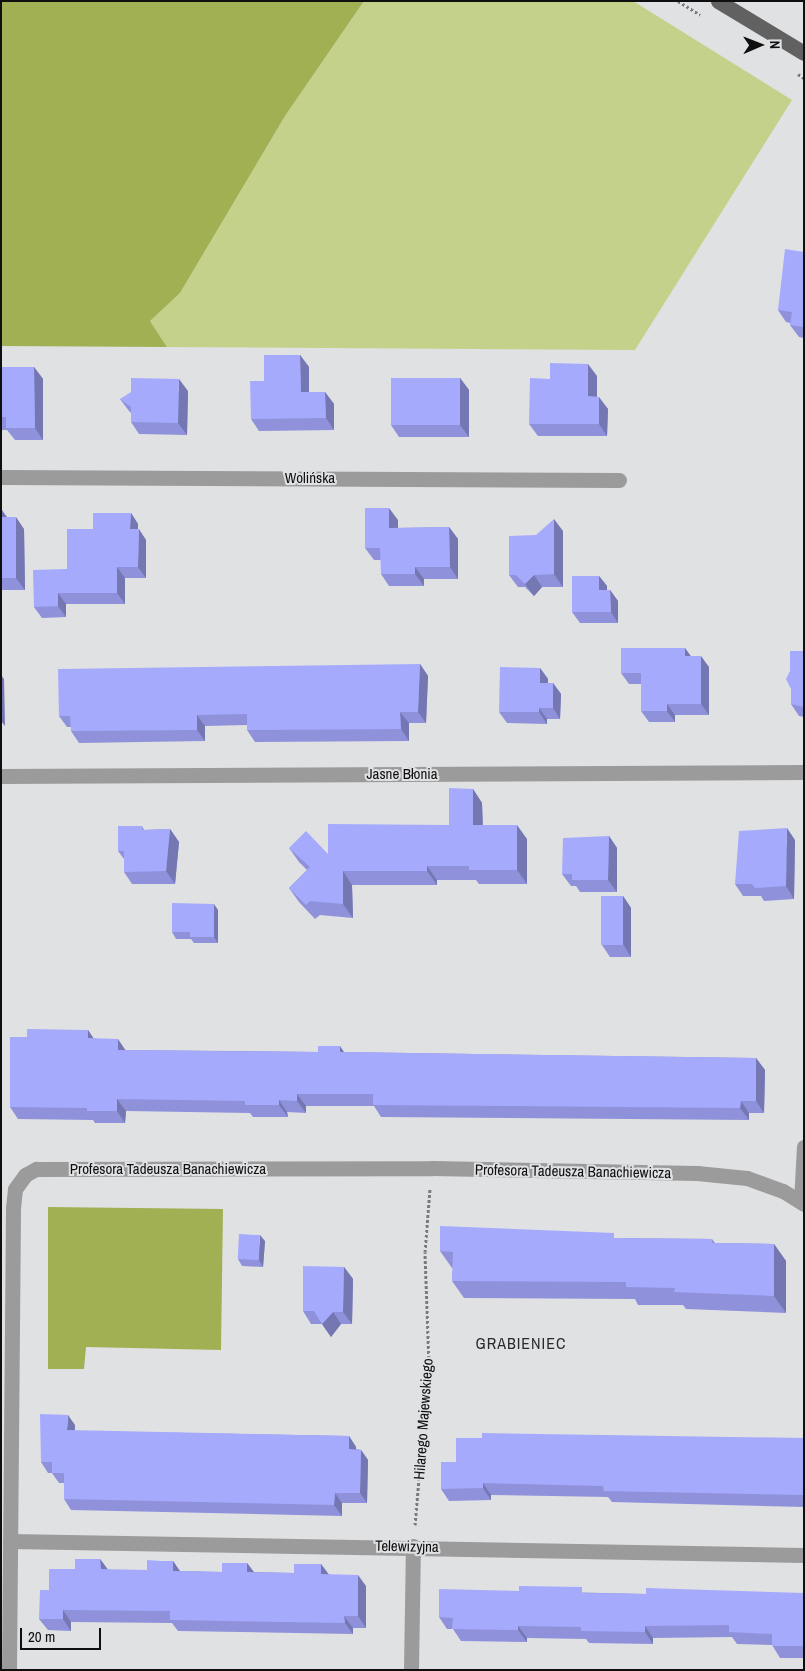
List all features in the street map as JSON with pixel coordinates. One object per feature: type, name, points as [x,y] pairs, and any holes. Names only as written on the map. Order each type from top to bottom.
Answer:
[{"type":"main road","points":[[718,1],[804,53]]},
{"type":"street","name":"Wolińska","points":[[1,477],[619,480]]},
{"type":"street","name":"Jasne Błonia","points":[[1,776],[804,772]]},
{"type":"street","name":"Profesora Tadeusza Banachiewicza","points":[[9,1670],[12,1208],[15,1189],[25,1175],[36,1169],[432,1168],[712,1174],[765,1183],[803,1203]]},
{"type":"street","name":"Telewizyjna","points":[[10,1541],[413,1546],[804,1555]]},
{"type":"street","points":[[411,1670],[413,1546]]},
{"type":"lane","points":[[803,1203],[804,1147]]},
{"type":"path","name":"Hilarego Majewskiego","points":[[413,1546],[429,1363],[424,1252],[432,1168]]},
{"type":"green space","points":[[1,1],[364,1],[285,116],[180,293],[150,321],[167,347],[1,346]]},
{"type":"green space","points":[[364,1],[633,1],[792,100],[635,350],[167,347],[150,321],[180,293],[285,116]]},
{"type":"green space","points":[[48,1207],[223,1209],[221,1350],[86,1347],[84,1369],[48,1369]]},
{"type":"building","points":[[785,249],[804,252],[804,327],[790,325],[792,312],[778,310]]},
{"type":"building","points":[[264,355],[300,355],[301,392],[325,392],[326,418],[251,419],[250,381],[264,381]]},
{"type":"building","points":[[550,363],[588,364],[588,396],[599,397],[599,424],[529,424],[530,378],[550,379]]},
{"type":"building","points":[[1,367],[34,367],[35,428],[6,428],[6,417],[1,417]]},
{"type":"building","points":[[131,378],[179,379],[178,423],[131,422],[131,407],[120,399],[131,392]]},
{"type":"building","points":[[391,378],[460,378],[460,425],[391,425]]},
{"type":"building","points":[[365,508],[389,508],[389,528],[449,527],[450,567],[415,567],[415,574],[381,574],[380,548],[365,548]]},
{"type":"building","points":[[2,510],[2,517],[16,517],[16,578],[1,578]]},
{"type":"building","points":[[93,513],[131,513],[130,529],[139,529],[138,567],[117,567],[117,593],[58,593],[58,606],[34,607],[33,570],[67,569],[67,529],[93,529]]},
{"type":"building","points":[[554,519],[554,574],[534,575],[525,584],[516,575],[509,575],[509,536],[536,535]]},
{"type":"building","points":[[572,576],[599,576],[599,590],[610,590],[611,612],[572,612]]},
{"type":"building","points":[[621,648],[685,648],[685,656],[701,656],[701,704],[667,704],[667,711],[641,711],[641,673],[621,673]]},
{"type":"building","points":[[790,651],[804,651],[804,707],[791,704],[791,689],[786,679],[790,671]]},
{"type":"building","points":[[420,664],[418,712],[400,712],[401,729],[247,730],[247,714],[197,715],[197,730],[71,731],[70,716],[59,716],[58,669]]},
{"type":"building","points":[[500,667],[540,668],[540,683],[553,683],[553,708],[539,708],[539,712],[499,712]]},
{"type":"building","points":[[449,788],[473,789],[473,825],[517,825],[517,870],[469,870],[469,866],[427,866],[427,871],[343,871],[343,904],[310,901],[306,905],[289,888],[310,867],[289,848],[306,831],[328,854],[328,824],[449,825]]},
{"type":"building","points":[[118,826],[142,826],[142,830],[170,829],[166,871],[124,872],[124,851],[118,851]]},
{"type":"building","points":[[787,828],[786,886],[755,888],[752,884],[735,884],[739,831]]},
{"type":"building","points":[[609,836],[608,880],[572,880],[572,874],[562,874],[563,838]]},
{"type":"building","points":[[601,896],[623,896],[623,945],[601,945]]},
{"type":"building","points":[[172,903],[214,904],[214,937],[190,937],[190,932],[172,932]]},
{"type":"building","points":[[27,1029],[88,1030],[88,1038],[118,1039],[118,1050],[318,1052],[318,1046],[340,1046],[340,1052],[756,1058],[756,1101],[741,1101],[740,1108],[373,1105],[373,1094],[297,1094],[297,1101],[279,1100],[279,1105],[245,1105],[245,1101],[117,1099],[117,1111],[87,1111],[87,1108],[10,1107],[10,1037],[27,1037]]},
{"type":"building","points":[[440,1226],[614,1233],[614,1238],[712,1239],[712,1243],[774,1244],[774,1296],[674,1292],[675,1288],[626,1287],[626,1282],[452,1281],[453,1252],[440,1251]]},
{"type":"building","points":[[239,1234],[260,1235],[259,1260],[238,1259]]},
{"type":"building","points":[[303,1266],[344,1267],[343,1312],[333,1312],[322,1324],[314,1311],[303,1311]]},
{"type":"building","points":[[40,1414],[68,1415],[67,1430],[349,1436],[349,1449],[361,1450],[360,1493],[335,1493],[334,1505],[64,1499],[64,1473],[52,1473],[52,1462],[41,1462]]},
{"type":"building","points":[[482,1433],[804,1438],[804,1495],[604,1491],[603,1486],[483,1483],[483,1488],[441,1489],[441,1462],[456,1462],[456,1438],[482,1438]]},
{"type":"building","points":[[75,1559],[100,1559],[101,1569],[147,1570],[147,1560],[173,1561],[173,1571],[222,1572],[222,1563],[247,1563],[247,1572],[294,1573],[294,1564],[321,1564],[321,1574],[358,1575],[358,1616],[344,1616],[345,1623],[170,1620],[170,1611],[63,1610],[63,1619],[39,1619],[40,1590],[49,1590],[49,1569],[75,1569]]},
{"type":"building","points":[[519,1586],[582,1587],[582,1593],[646,1594],[646,1588],[804,1593],[804,1646],[772,1646],[772,1634],[729,1632],[729,1625],[645,1626],[645,1632],[581,1631],[581,1627],[518,1626],[518,1630],[452,1629],[453,1618],[439,1617],[439,1589],[519,1591]]},
{"type":"district","name":"GRABIENIEC","points":[[521,1343]]}]
